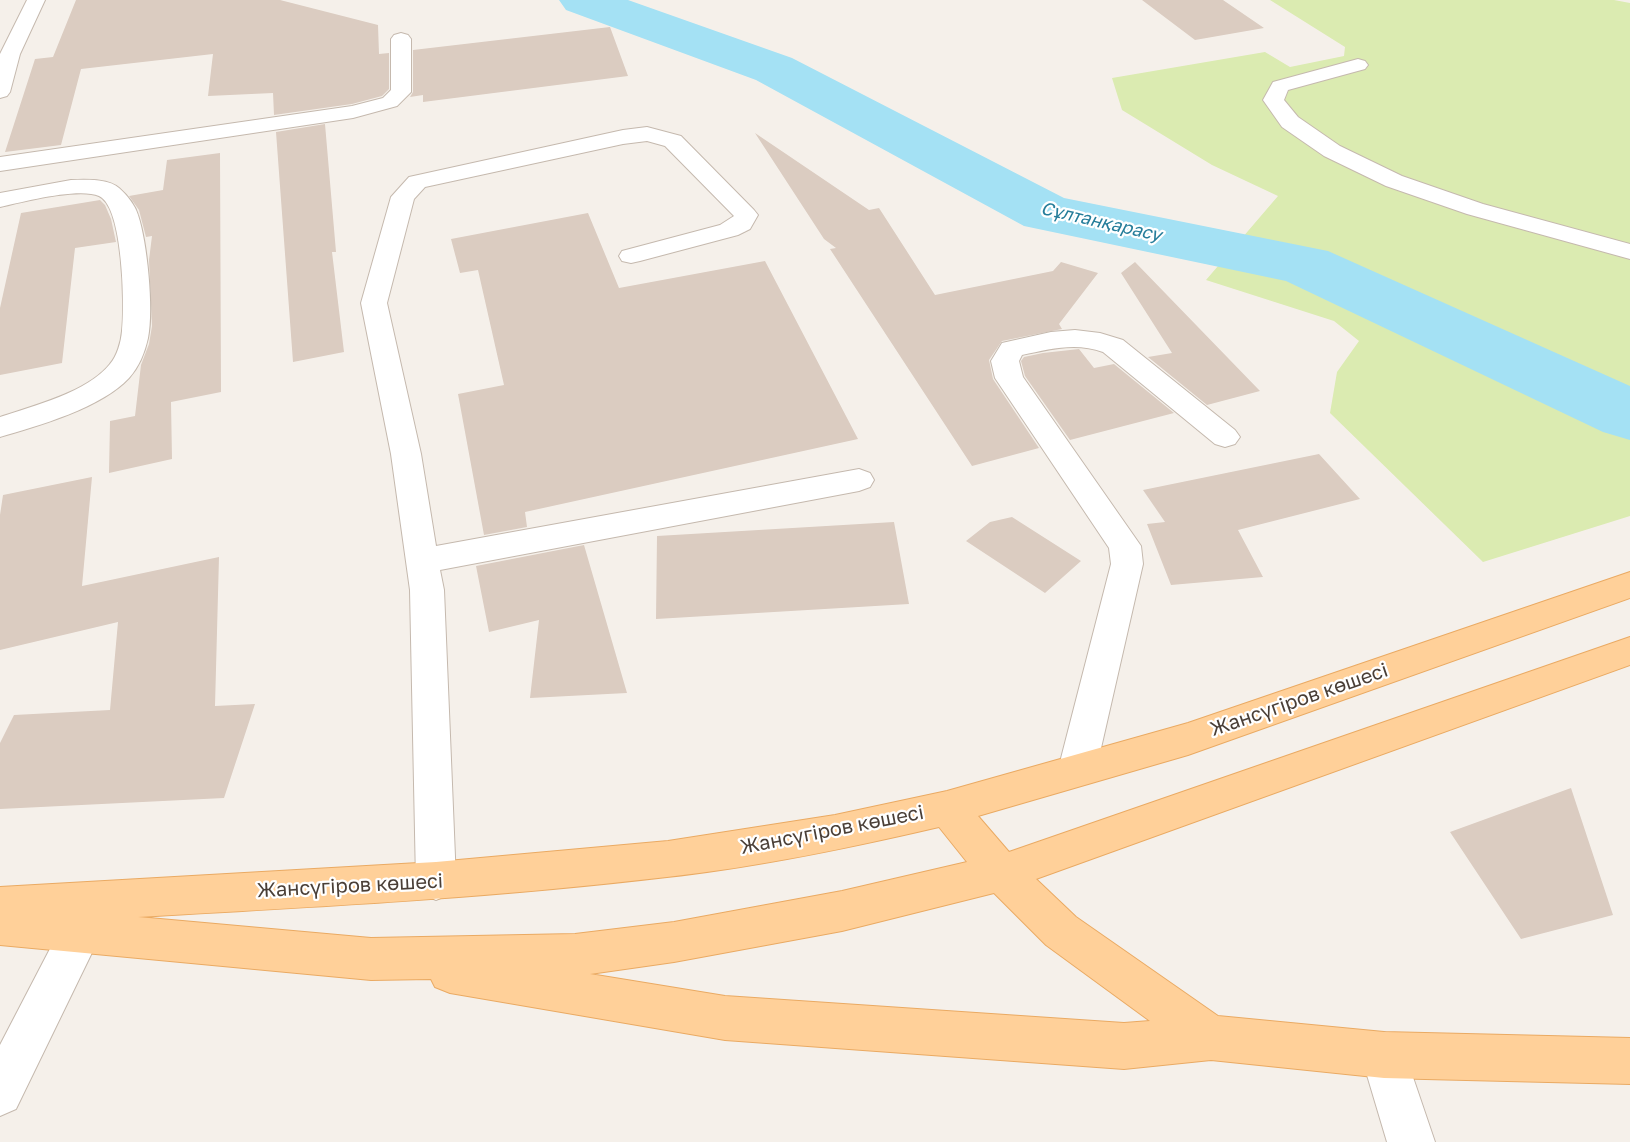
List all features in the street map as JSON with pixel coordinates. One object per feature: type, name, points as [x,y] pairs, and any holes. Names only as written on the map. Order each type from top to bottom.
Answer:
[{"type":"main road","name":"Жансүгіров көшесі","points":[[0,906],[436,881],[668,859],[835,833],[947,808],[1188,739],[1630,585]]},
{"type":"main road","points":[[371,959],[575,955],[674,942],[842,911],[1000,873],[1630,651]]},
{"type":"main road","points":[[947,808],[1000,873],[1061,931],[1211,1038]]},
{"type":"main road","points":[[0,925],[371,959],[725,1018],[1124,1046],[1211,1038],[1384,1055],[1630,1061]]},
{"type":"street","points":[[0,92],[10,54],[36,0]]},
{"type":"street","points":[[0,164],[353,112],[390,102],[401,92],[400,39]]},
{"type":"street","points":[[1358,65],[1280,86],[1273,100],[1290,122],[1332,151],[1394,181],[1475,209],[1630,252]]},
{"type":"street","points":[[436,881],[427,590],[406,454],[374,303],[403,197],[417,182],[623,136],[647,134],[673,141],[746,215],[741,224],[729,230],[631,256]]},
{"type":"street","points":[[0,200],[72,188],[108,191],[115,197],[125,212],[130,233],[136,329],[130,354],[118,373],[89,392],[55,408],[0,427]]},
{"type":"street","points":[[1077,770],[1127,564],[1125,546],[1009,378],[1005,361],[1012,349],[1070,337],[1100,340],[1113,346],[1225,437]]},
{"type":"street","points":[[422,561],[859,480]]},
{"type":"street","points":[[0,1093],[81,932]]},
{"type":"street","points":[[1384,1055],[1411,1142]]},
{"type":"green space","points":[[1270,0],[1614,0],[1630,3],[1630,516],[1483,562],[1330,413],[1337,372],[1359,341],[1334,321],[1206,280],[1278,196],[1212,165],[1122,110],[1112,78],[1265,52],[1290,67],[1344,56],[1345,47]]},
{"type":"building","points":[[76,0],[280,0],[378,25],[379,54],[389,53],[389,89],[382,96],[352,104],[274,115],[273,93],[208,96],[213,54],[81,69],[61,145],[5,152],[35,59],[53,57]]},
{"type":"building","points":[[1142,0],[1223,0],[1264,28],[1195,40]]},
{"type":"building","points":[[610,27],[628,76],[423,102],[423,95],[410,97],[413,92],[413,50]]},
{"type":"building","points":[[325,124],[336,252],[332,252],[344,352],[293,362],[276,132]]},
{"type":"building","points":[[755,133],[869,210],[879,208],[935,295],[1053,271],[1061,262],[1098,273],[1059,324],[1062,329],[1002,341],[989,360],[993,379],[1039,448],[972,466],[830,249],[836,248],[824,239]]},
{"type":"building","points":[[220,153],[221,392],[171,402],[172,459],[109,473],[110,421],[135,416],[141,365],[149,344],[152,326],[149,260],[152,236],[146,237],[139,210],[129,196],[163,190],[167,160]]},
{"type":"building","points":[[100,200],[105,205],[111,219],[116,242],[75,248],[62,363],[0,375],[0,308],[21,213]]},
{"type":"building","points":[[588,213],[619,288],[765,261],[858,439],[525,512],[527,527],[484,535],[458,394],[504,385],[478,270],[460,273],[451,239]]},
{"type":"building","points":[[1135,262],[1260,391],[1207,405],[1148,357],[1172,353],[1121,273]]},
{"type":"building","points":[[1079,349],[1094,368],[1114,364],[1174,413],[1070,440],[1025,376],[1021,361],[1024,357],[1043,353]]},
{"type":"building","points":[[1319,454],[1360,499],[1238,530],[1263,577],[1171,585],[1147,524],[1165,522],[1143,490]]},
{"type":"building","points":[[92,477],[82,586],[219,557],[215,706],[255,704],[224,798],[0,809],[0,743],[14,715],[110,710],[118,622],[0,650],[0,515],[3,495]]},
{"type":"building","points":[[1012,517],[1081,561],[1045,593],[966,541],[990,522]]},
{"type":"building","points":[[894,522],[909,604],[656,619],[657,536]]},
{"type":"building","points":[[584,545],[627,693],[530,698],[539,620],[489,632],[476,566]]},
{"type":"building","points":[[1571,788],[1613,915],[1521,939],[1450,832]]},
{"type":"waterway","name":"Сұлтанқарасу","points":[[583,0],[774,69],[1046,213],[1305,265],[1630,415]]}]
